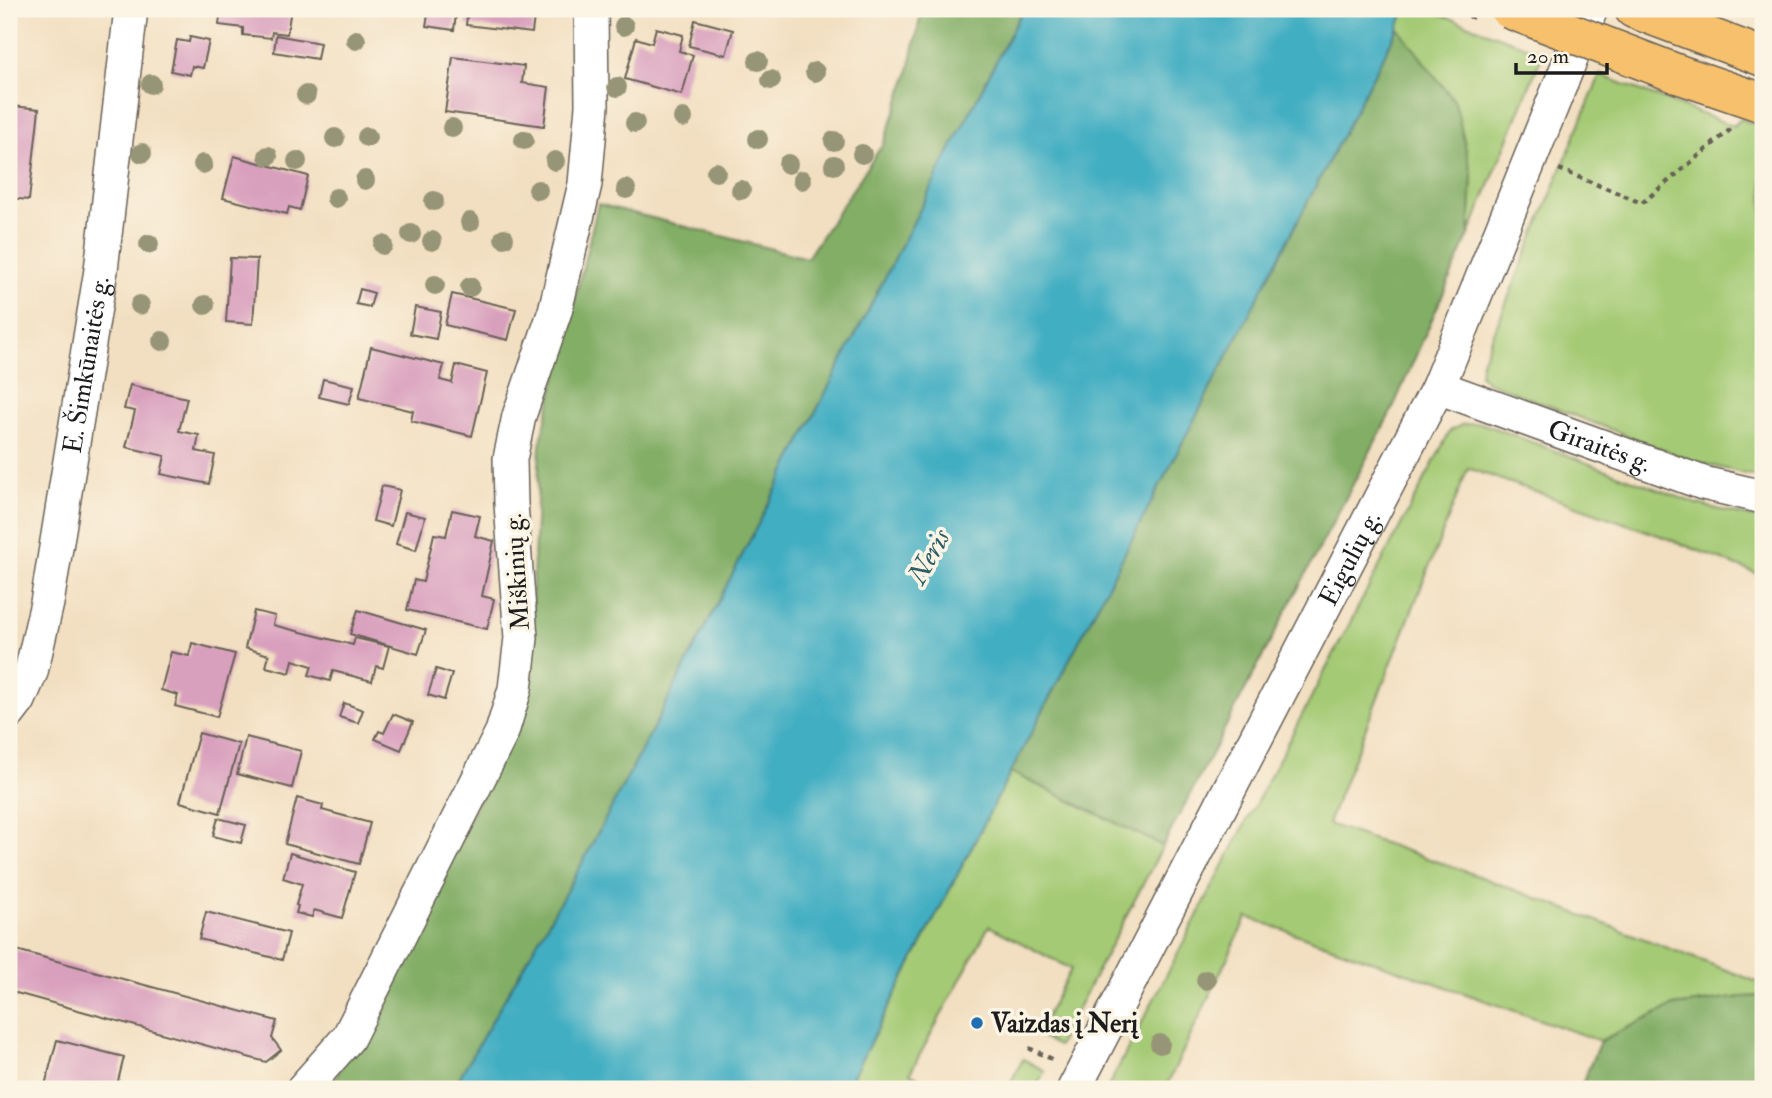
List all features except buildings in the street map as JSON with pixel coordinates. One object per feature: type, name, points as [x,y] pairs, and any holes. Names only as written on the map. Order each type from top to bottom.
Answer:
[{"type":"highway","points":[[1509,9],[1678,74],[1763,103]]},
{"type":"highway","points":[[1634,9],[1763,57]]},
{"type":"street","name":"E. Šimkūnaitės g.","points":[[9,713],[19,700],[31,672],[47,603],[101,270],[131,9]]},
{"type":"street","name":"Miškinių g.","points":[[303,1089],[348,1038],[502,732],[515,689],[521,638],[510,459],[519,416],[555,312],[585,184],[592,106],[592,9]]},
{"type":"street","name":"Eigulių g.","points":[[1074,1089],[1438,387],[1591,9]]},
{"type":"street","name":"Giraitės g.","points":[[1438,387],[1703,483],[1763,497]]},
{"type":"path","points":[[1532,159],[1642,203],[1733,127]]},
{"type":"green space","points":[[922,9],[1023,9],[579,869],[453,1089],[330,1089],[526,708],[540,445],[598,204],[807,258],[884,142],[908,75]]},
{"type":"green space","points":[[1405,9],[1427,9],[1543,53],[1469,235],[1472,175],[1398,28]]},
{"type":"green space","points":[[1398,28],[1455,102],[1472,175],[1469,235],[1392,410],[1163,846],[1011,772]]},
{"type":"green space","points":[[1600,75],[1733,126],[1741,119],[1763,127],[1763,478],[1696,462],[1487,382],[1480,375],[1481,364]]},
{"type":"green space","points":[[1481,423],[1697,504],[1763,518],[1763,576],[1661,536],[1468,468],[1328,824],[1473,874],[1763,984],[1763,996],[1673,1006],[1600,1041],[1247,917],[1165,1089],[1107,1089],[1450,431],[1461,425]]},
{"type":"green space","points":[[1011,772],[1163,846],[1058,1046],[1037,1034],[1071,969],[989,926],[910,1073],[940,1089],[846,1089]]},
{"type":"green space","points":[[1763,996],[1763,1089],[1580,1089],[1600,1041],[1673,1006]]},
{"type":"green space","points":[[1023,1059],[1045,1071],[1035,1089],[1007,1089]]},
{"type":"water","name":"Neris","points":[[1023,9],[1405,9],[1398,28],[846,1089],[453,1089],[579,869]]},
{"type":"place","name":"Vaizdas į Nerį","points":[[977,1023]]}]
